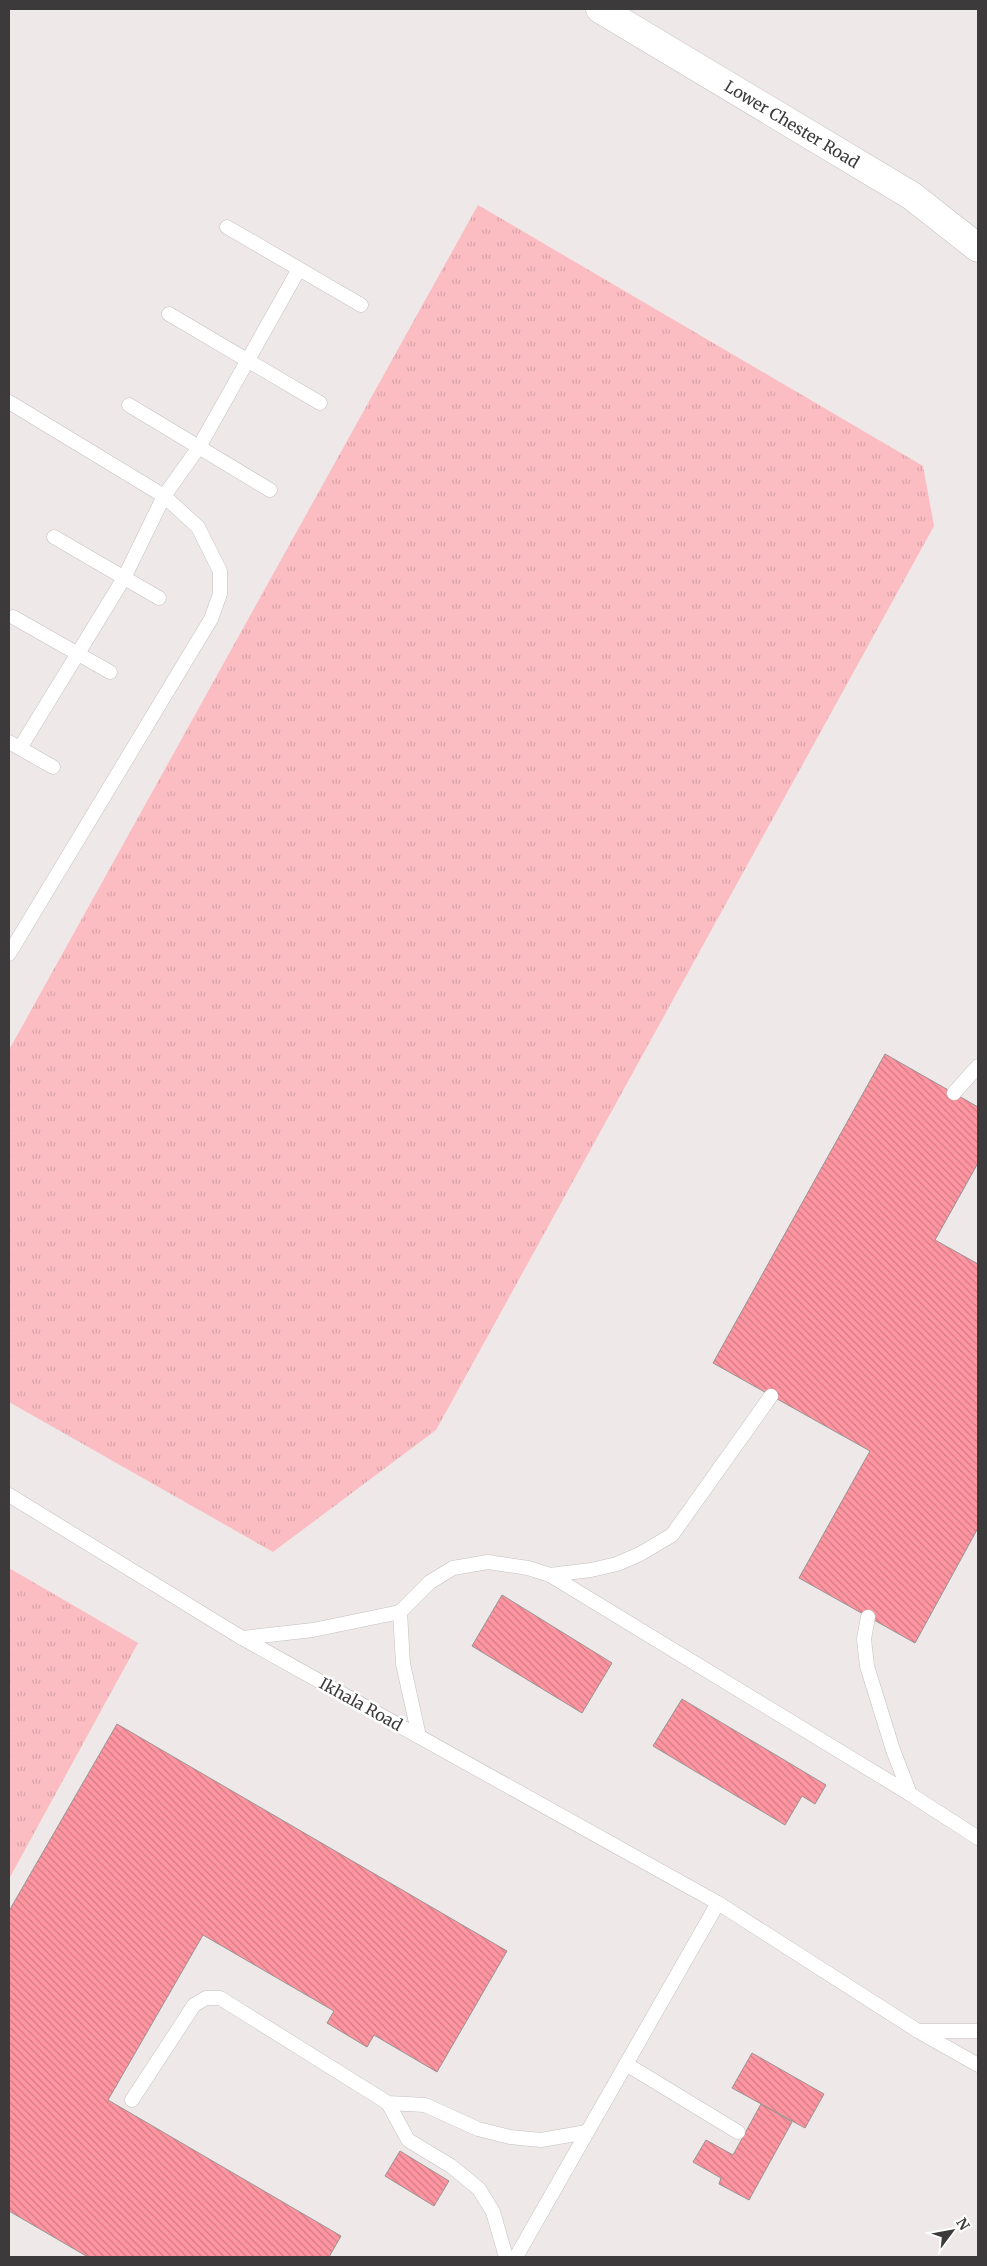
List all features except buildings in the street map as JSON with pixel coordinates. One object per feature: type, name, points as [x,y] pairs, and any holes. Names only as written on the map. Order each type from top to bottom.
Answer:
[{"type":"street","name":"Lower Chester Road","points":[[600,9],[912,196],[978,248]]},
{"type":"lane","points":[[227,227],[361,305]]},
{"type":"lane","points":[[53,767],[14,745],[79,653],[124,578],[164,496],[199,447],[299,269]]},
{"type":"lane","points":[[169,314],[320,402]]},
{"type":"lane","points":[[9,402],[164,496],[198,526],[220,571],[220,594],[211,619],[9,954]]},
{"type":"lane","points":[[128,405],[270,490]]},
{"type":"lane","points":[[54,537],[159,598]]},
{"type":"lane","points":[[13,617],[110,672]]},
{"type":"lane","points":[[954,1093],[978,1066]]},
{"type":"lane","points":[[550,1575],[592,1570],[617,1564],[640,1554],[672,1534],[771,1396]]},
{"type":"lane","name":"Ikhala Road","points":[[9,1495],[242,1638],[718,1903],[918,2031],[978,2065]]},
{"type":"lane","points":[[242,1638],[305,1631],[400,1612],[430,1582],[453,1568],[488,1562],[528,1568],[550,1575],[910,1794],[978,1838]]},
{"type":"lane","points":[[400,1612],[403,1664],[419,1736]]},
{"type":"lane","points":[[868,1617],[864,1639],[868,1666],[893,1750],[910,1794]]},
{"type":"lane","points":[[516,2257],[718,1903]]},
{"type":"lane","points":[[132,2100],[194,2005],[206,1998],[220,1998],[388,2103],[425,2105],[478,2130],[510,2137],[541,2140],[587,2132]]},
{"type":"lane","points":[[918,2031],[978,2031]]},
{"type":"lane","points":[[626,2064],[738,2132]]},
{"type":"lane","points":[[388,2103],[408,2140],[451,2166],[479,2189],[493,2212],[506,2257]]},
{"type":"green space","points":[[478,205],[923,466],[934,526],[436,1430],[273,1552],[9,1402],[9,1050]]},
{"type":"green space","points":[[9,1568],[138,1643],[9,1879]]}]
